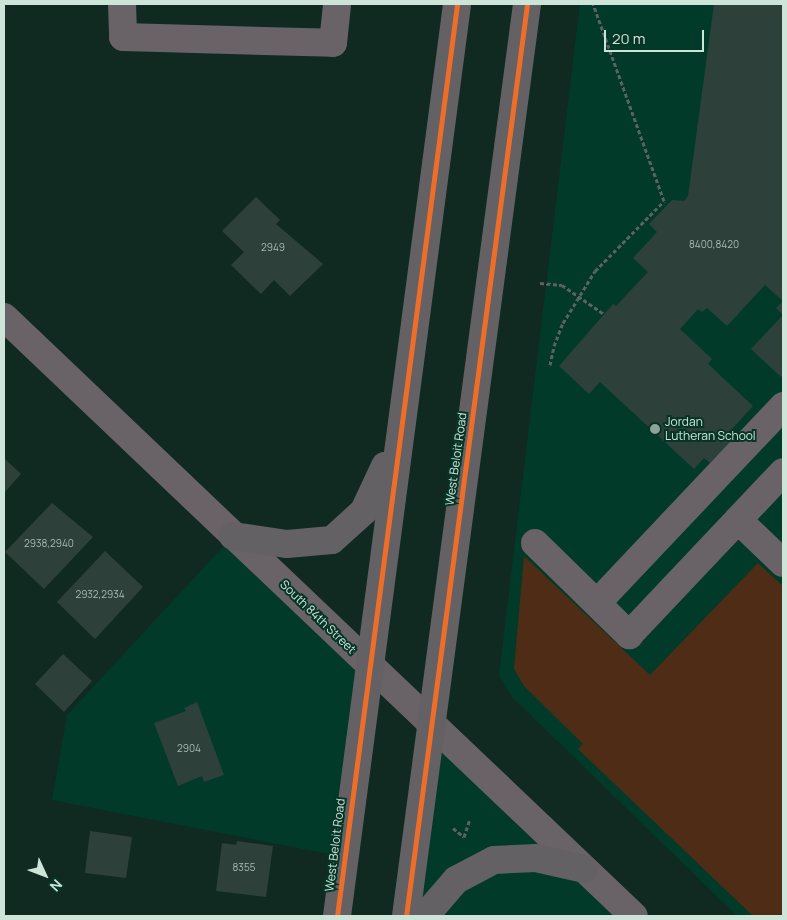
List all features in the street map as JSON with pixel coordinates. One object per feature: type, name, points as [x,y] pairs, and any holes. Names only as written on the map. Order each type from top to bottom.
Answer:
[{"type":"main road","name":"West Beloit Road","points":[[336,916],[457,4]]},
{"type":"main road","name":"West Beloit Road","points":[[406,916],[527,4]]},
{"type":"main road","points":[[233,536],[295,544],[313,544],[340,536],[368,505],[400,430]]},
{"type":"main road","points":[[425,916],[456,880],[494,860],[536,858],[584,869]]},
{"type":"street","points":[[122,4],[123,37],[333,42],[337,4]]},
{"type":"street","name":"South 84th Street","points":[[4,316],[368,665],[634,916]]},
{"type":"street","points":[[596,603],[783,406]]},
{"type":"street","points":[[535,543],[629,635],[783,472]]},
{"type":"street","points":[[738,520],[783,563]]},
{"type":"path","points":[[550,365],[554,346],[579,295],[595,271],[664,201],[592,4]]},
{"type":"path","points":[[540,283],[562,286],[579,295],[604,314]]},
{"type":"path","points":[[453,828],[464,837],[470,819]]},
{"type":"shaded area","name":"Jordan Lutheran School","points":[[580,4],[783,4],[783,916],[737,916],[512,697],[499,675]]},
{"type":"shaded area","points":[[233,536],[368,665],[344,857],[52,800],[67,715]]},
{"type":"shaded area","points":[[524,556],[650,675],[758,563],[783,586],[783,916],[753,916],[578,749],[583,744],[524,686],[514,669]]},
{"type":"shaded area","points":[[430,724],[634,916],[406,916]]},
{"type":"building","points":[[714,4],[783,4],[783,301],[765,285],[727,326],[707,308],[702,312],[698,309],[680,329],[712,359],[708,364],[753,406],[732,429],[738,434],[710,463],[704,458],[694,469],[600,382],[589,394],[559,366],[613,304],[616,306],[648,272],[633,258],[657,232],[649,224],[672,200],[684,201],[688,196]]},
{"type":"building","points":[[256,197],[280,220],[276,224],[323,264],[290,296],[274,280],[261,294],[231,265],[244,252],[222,231]]},
{"type":"building","points":[[783,301],[783,315],[776,308]]},
{"type":"building","points":[[783,315],[783,374],[781,377],[751,349]]},
{"type":"building","points":[[4,458],[21,474],[4,493]]},
{"type":"building","points":[[52,503],[93,537],[44,589],[5,552]]},
{"type":"building","points":[[105,551],[143,587],[95,639],[57,602]]},
{"type":"building","points":[[63,654],[92,681],[64,712],[35,684]]},
{"type":"building","points":[[197,702],[224,775],[204,782],[202,776],[178,786],[154,723],[186,711],[184,708]]},
{"type":"building","points":[[90,831],[132,837],[126,878],[85,873]]},
{"type":"building","points":[[237,841],[273,846],[266,897],[216,891],[222,843],[236,845]]},
{"type":"cycle path","points":[[337,916],[457,4]]},
{"type":"cycle path","points":[[406,916],[527,4]]},
{"type":"place","name":"Jordan Lutheran School","points":[[655,429]]}]
